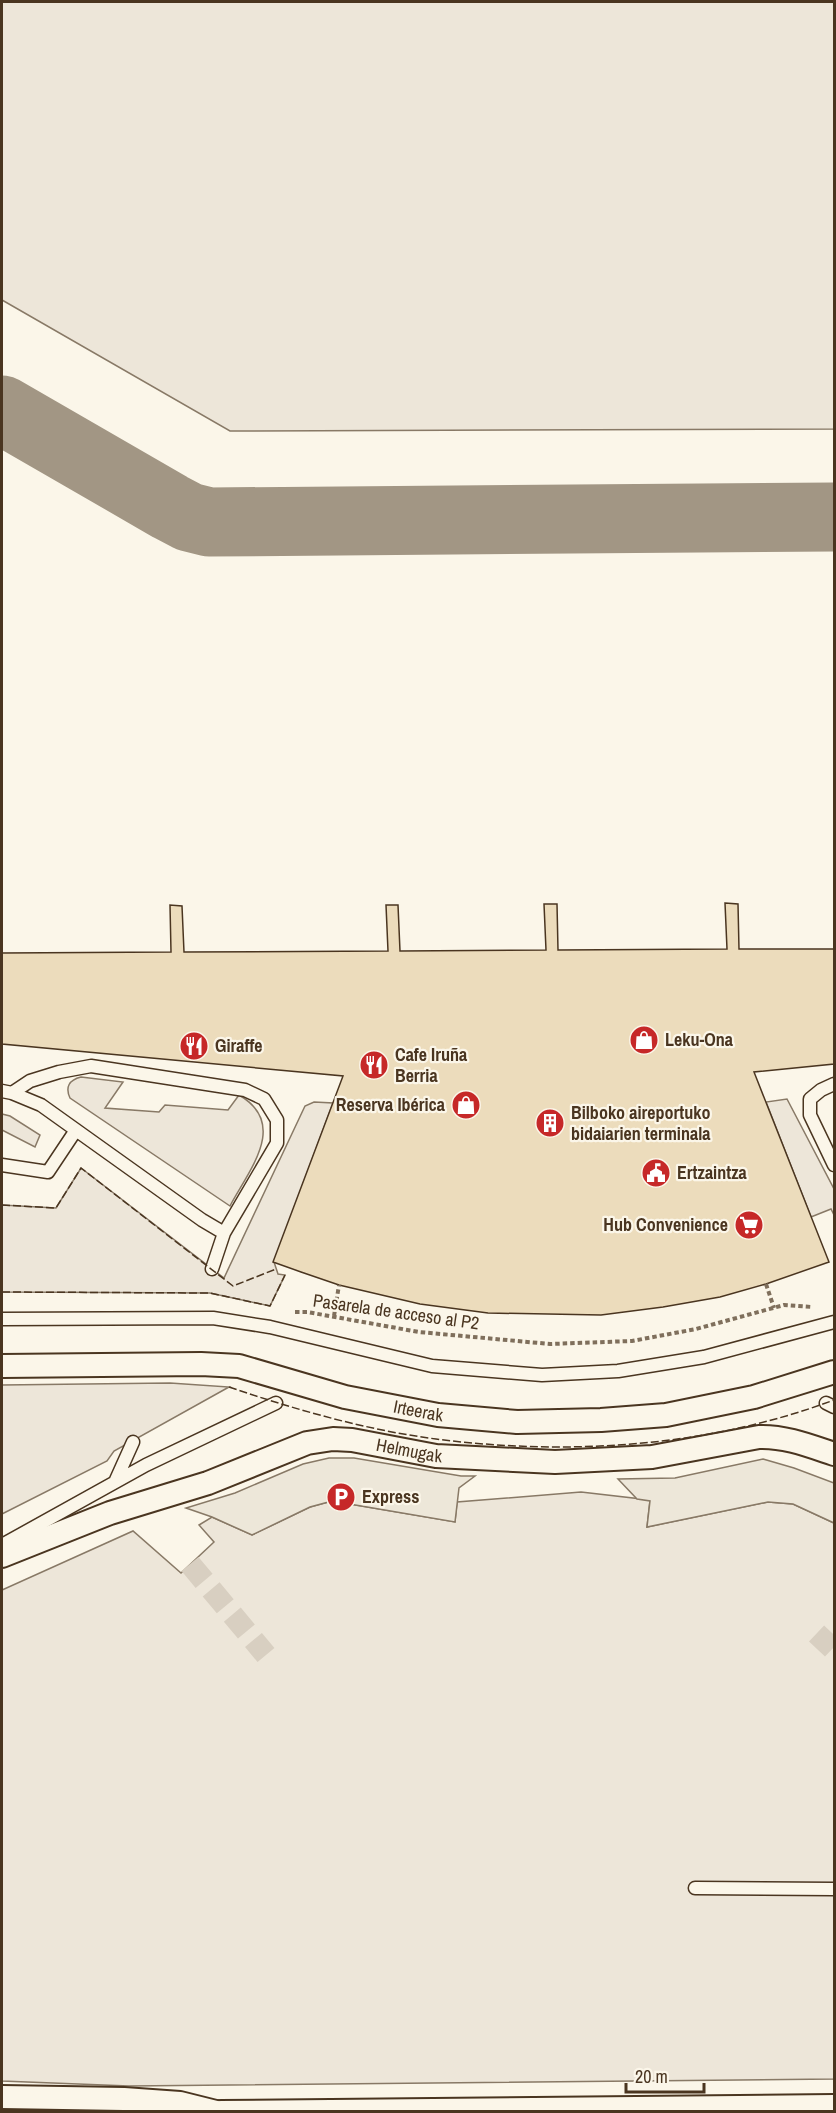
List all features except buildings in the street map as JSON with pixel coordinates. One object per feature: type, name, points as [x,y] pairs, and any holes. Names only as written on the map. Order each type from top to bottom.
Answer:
[{"type":"street","name":"Irteerak","points":[[2,1366],[201,1364],[239,1366],[345,1397],[438,1415],[517,1422],[601,1420],[666,1415],[754,1397],[834,1372]]},
{"type":"street","name":"Helmugak","points":[[2,1556],[110,1513],[168,1497],[320,1440],[351,1440],[436,1456],[512,1461],[590,1461],[652,1457],[759,1437],[793,1441],[834,1454]]},
{"type":"street","points":[[2,2097],[124,2099],[180,2103],[216,2112]]},
{"type":"street","points":[[221,2112],[834,2106]]},
{"type":"lane","points":[[7,1092],[30,1081],[59,1072],[91,1066],[245,1090],[264,1099],[277,1120],[278,1143],[224,1233],[212,1269]]},
{"type":"lane","points":[[834,1084],[821,1090],[810,1099],[810,1115],[834,1165]]},
{"type":"lane","points":[[7,1092],[41,1105],[202,1220],[224,1233]]},
{"type":"lane","points":[[2,1165],[48,1172],[76,1130]]},
{"type":"lane","points":[[2,1319],[213,1318],[270,1327],[432,1366],[542,1375],[618,1371],[704,1357],[834,1322]]},
{"type":"lane","points":[[2,1545],[146,1465],[276,1403]]},
{"type":"lane","points":[[115,1482],[133,1442]]},
{"type":"lane","points":[[2,1537],[39,1525]]},
{"type":"lane","points":[[695,1888],[834,1889]]},
{"type":"path","points":[[766,1284],[774,1308]]},
{"type":"path","points":[[334,1317],[339,1285]]},
{"type":"path","name":"Pasarela de acceso al P2","points":[[286,1312],[307,1312],[419,1332],[550,1344],[632,1341],[696,1329],[784,1305],[814,1307]]},
{"type":"shaded area","points":[[2,2],[834,2],[834,429],[230,431],[2,300]]},
{"type":"shaded area","points":[[81,1077],[123,1082],[105,1108],[159,1112],[165,1105],[228,1110],[239,1095],[254,1107],[261,1120],[263,1133],[260,1148],[230,1206],[70,1098],[69,1084]]},
{"type":"shaded area","points":[[787,1099],[834,1189],[834,1215],[831,1209],[811,1217],[766,1102]]},
{"type":"shaded area","points":[[314,1102],[333,1103],[274,1262],[278,1274],[285,1275],[270,1306],[210,1293],[2,1292],[2,1205],[56,1208],[81,1168],[224,1278],[305,1106]]},
{"type":"shaded area","points":[[2,1114],[10,1116],[40,1135],[35,1147],[2,1130]]},
{"type":"shaded area","points":[[170,1383],[229,1387],[114,1451],[107,1461],[2,1514],[2,1385]]},
{"type":"shaded area","name":"Express","points":[[329,1458],[354,1458],[461,1476],[475,1476],[459,1488],[455,1522],[332,1501],[310,1507],[252,1535],[186,1508],[235,1493],[303,1464]]},
{"type":"shaded area","points":[[763,1459],[834,1483],[834,1523],[793,1504],[768,1502],[647,1527],[650,1501],[637,1499],[618,1479],[675,1478]]},
{"type":"shaded area","points":[[581,1492],[650,1500],[647,1527],[768,1502],[793,1504],[834,1523],[834,2079],[129,2086],[2,2081],[2,1590],[133,1531],[181,1573],[214,1542],[199,1525],[212,1517],[252,1535],[310,1507],[332,1501],[455,1522],[457,1502]]},
{"type":"taxiway","points":[[2,410],[170,507],[189,517],[209,522],[834,517]]},
{"type":"tunnel","points":[[190,1564],[266,1655]]},
{"type":"tunnel","points":[[817,1649],[834,1631]]},
{"type":"fence","points":[[2,1205],[56,1208],[81,1168],[233,1286],[276,1269]]},
{"type":"fence","points":[[2,1292],[210,1293],[270,1306],[285,1275]]},
{"type":"fence","points":[[229,1387],[358,1425],[436,1439],[537,1447],[638,1444],[688,1437],[786,1416],[834,1400]]},
{"type":"place","name":"Leku-Ona","points":[[644,1040]]},
{"type":"place","name":"Giraffe","points":[[194,1046]]},
{"type":"place","name":"Cafe Iruña Berria","points":[[374,1065]]},
{"type":"place","name":"Reserva Ibérica","points":[[466,1105]]},
{"type":"place","name":"Bilboko aireportuko bidaiarien terminala","points":[[550,1123]]},
{"type":"place","name":"Ertzaintza","points":[[656,1173]]},
{"type":"place","name":"Hub Convenience","points":[[749,1225]]},
{"type":"place","name":"Express","points":[[341,1497]]}]
